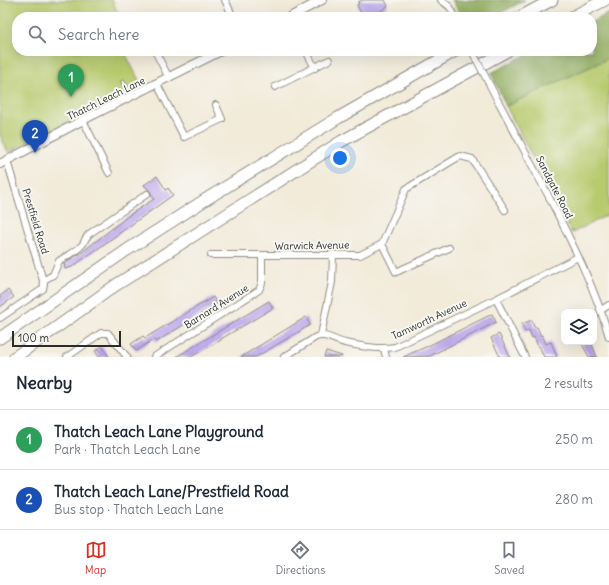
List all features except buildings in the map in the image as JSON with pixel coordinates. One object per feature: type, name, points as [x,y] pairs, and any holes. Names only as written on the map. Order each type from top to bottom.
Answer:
[{"type":"highway","points":[[529,12],[552,0]]},
{"type":"highway","points":[[582,12],[605,0]]},
{"type":"highway","points":[[0,338],[127,250],[208,198],[338,118],[446,56]]},
{"type":"highway","points":[[15,357],[116,285],[342,141],[497,56]]},
{"type":"street","points":[[224,0],[230,12]]},
{"type":"street","points":[[299,12],[322,0]]},
{"type":"street","points":[[441,0],[450,7],[452,12]]},
{"type":"street","points":[[158,56],[169,78]]},
{"type":"street","name":"Thatch Leach Lane","points":[[3,162],[211,56]]},
{"type":"street","points":[[309,56],[315,68]]},
{"type":"street","name":"Sandgate Road","points":[[475,56],[556,211],[590,282],[601,310],[609,337]]},
{"type":"street","points":[[275,87],[329,60]]},
{"type":"street","points":[[157,84],[184,137],[222,119],[216,105]]},
{"type":"street","points":[[84,120],[109,173]]},
{"type":"street","points":[[449,248],[396,272],[382,244],[406,188],[460,156],[472,159],[505,210]]},
{"type":"street","name":"Prestfield Road","points":[[0,318],[43,288],[44,280],[3,162]]},
{"type":"street","points":[[44,280],[53,275],[59,261],[78,249],[89,234],[147,194]]},
{"type":"street","name":"Warwick Avenue","points":[[211,255],[360,255],[382,244]]},
{"type":"street","points":[[287,356],[321,335],[332,282],[333,254]]},
{"type":"street","name":"Barnard Avenue","points":[[154,357],[259,290],[262,283],[262,256]]},
{"type":"street","name":"Tamworth Avenue","points":[[321,335],[344,343],[384,349],[394,347],[412,340],[496,299],[578,257]]},
{"type":"street","points":[[496,299],[525,357]]},
{"type":"street","points":[[601,310],[609,305]]},
{"type":"street","points":[[67,357],[101,333],[108,333],[127,357]]},
{"type":"street","points":[[384,349],[386,357]]},
{"type":"lane","points":[[123,82],[131,97]]},
{"type":"green space","points":[[0,0],[112,0],[118,12],[12,12],[12,56],[127,56],[142,86],[8,152],[0,135]]},
{"type":"green space","points":[[452,0],[525,0],[502,12],[459,12]]},
{"type":"green space","points":[[609,13],[609,58],[506,106],[491,73],[524,56],[597,56],[597,19]]},
{"type":"green space","points":[[609,58],[609,214],[572,233],[506,106]]},
{"type":"place","name":"Thatch Leach Lane Playground","points":[[71,97]]},
{"type":"place","name":"Thatch Leach Lane/Prestfield Road","points":[[35,153]]}]
